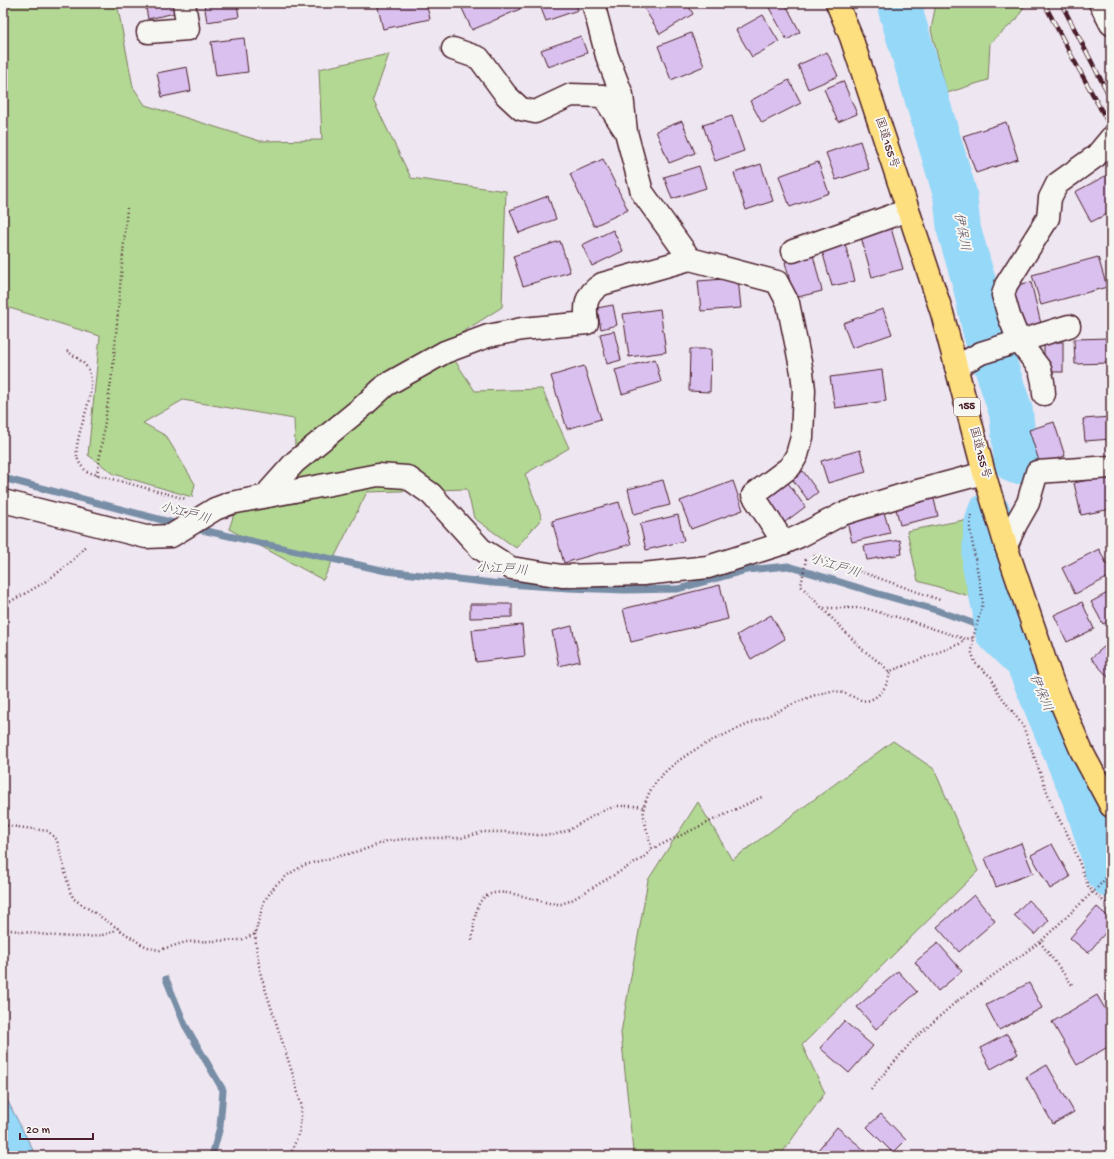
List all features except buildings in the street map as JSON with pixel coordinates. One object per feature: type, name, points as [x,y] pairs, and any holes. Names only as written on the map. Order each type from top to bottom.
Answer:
[{"type":"highway","name":"国道155号","points":[[836,3],[853,44],[942,313],[956,367],[980,474],[1052,680],[1082,752],[1111,806]]},
{"type":"street","points":[[148,32],[188,29],[184,3]]},
{"type":"street","points":[[593,3],[607,56],[622,95],[626,132],[642,192],[690,259]]},
{"type":"street","points":[[1100,3],[1111,24]]},
{"type":"street","points":[[453,49],[480,58],[506,95],[520,109],[535,112],[571,95],[603,96],[626,132]]},
{"type":"street","points":[[1044,394],[1040,369],[1010,344],[1009,316],[1003,295],[1006,285],[1048,218],[1050,198],[1057,184],[1096,156],[1111,138]]},
{"type":"street","points":[[793,251],[908,210]]},
{"type":"street","points":[[267,496],[270,490],[295,462],[361,408],[386,385],[445,352],[488,336],[522,329],[587,322],[585,310],[587,300],[593,290],[602,284],[690,259],[777,282],[788,303],[802,372],[804,390],[802,437],[797,455],[790,467],[753,495],[784,543]]},
{"type":"street","points":[[956,367],[981,353],[1069,326]]},
{"type":"street","points":[[1006,546],[1028,502],[1037,472],[1111,467]]},
{"type":"street","points":[[3,501],[146,537],[170,536],[209,512],[231,503],[378,474],[407,477],[431,494],[481,549],[511,568],[562,576],[643,574],[708,567],[802,536],[842,514],[906,494],[980,474]]},
{"type":"path","points":[[97,474],[113,368],[127,208]]},
{"type":"path","points":[[67,351],[80,360],[88,369],[90,378],[90,392],[77,454],[79,462],[87,472],[193,501],[209,512]]},
{"type":"path","points":[[980,474],[970,529],[983,603],[973,638],[972,653],[975,663],[991,677],[998,692],[1023,726],[1053,808],[1071,841],[1089,888],[1111,908]]},
{"type":"path","points":[[3,605],[29,592],[56,574],[81,552],[94,535],[98,525]]},
{"type":"path","points":[[652,849],[644,816],[644,807],[650,791],[664,774],[686,755],[712,741],[800,701],[828,691],[842,691],[860,700],[869,700],[880,694],[887,685],[890,674],[884,666],[862,649],[801,586],[806,555]]},
{"type":"path","points":[[813,555],[940,600]]},
{"type":"path","points":[[822,608],[864,608],[965,639],[973,638]]},
{"type":"path","points":[[888,672],[959,644],[965,639]]},
{"type":"path","points":[[472,940],[478,907],[482,900],[492,893],[503,893],[562,904],[570,901],[643,858],[652,849],[764,796]]},
{"type":"path","points":[[290,1156],[299,1132],[301,1104],[261,976],[255,934],[264,901],[276,885],[289,874],[304,865],[363,850],[387,841],[413,838],[461,838],[484,832],[553,835],[567,831],[600,812],[616,806],[644,807]]},
{"type":"path","points":[[3,825],[48,831],[57,840],[70,892],[74,899],[140,944],[160,950],[186,942],[241,940],[255,934]]},
{"type":"path","points":[[872,1089],[914,1039],[957,1001],[1040,942],[1093,892],[1111,872]]},
{"type":"path","points":[[3,929],[64,936],[91,937],[112,933],[118,928]]},
{"type":"path","points":[[1040,942],[1073,986]]},
{"type":"green space","points":[[3,3],[117,3],[133,87],[145,105],[260,141],[322,140],[319,69],[389,54],[373,100],[411,178],[506,191],[502,307],[444,344],[475,391],[542,389],[569,448],[525,474],[542,518],[516,548],[474,518],[467,489],[367,492],[323,580],[229,529],[234,514],[297,503],[294,419],[183,400],[143,423],[166,436],[195,484],[192,497],[114,474],[88,455],[100,336],[3,306]]},
{"type":"green space","points":[[936,3],[1026,3],[1017,19],[990,43],[988,80],[947,93],[931,30]]},
{"type":"green space","points":[[964,520],[979,599],[918,581],[907,531]]},
{"type":"green space","points":[[893,741],[934,769],[978,871],[802,1045],[825,1093],[780,1156],[643,1156],[633,1152],[621,1033],[648,880],[698,802],[732,860]]},
{"type":"water","points":[[3,1092],[36,1156],[3,1156]]},
{"type":"waterway","name":"伊保川","points":[[903,3],[900,9],[955,194],[959,230],[974,282],[985,333],[1011,412],[1016,462]]},
{"type":"waterway","name":"小江戸川","points":[[3,478],[181,525]]},
{"type":"waterway","name":"伊保川","points":[[989,514],[985,529],[984,565],[994,608],[997,632],[1027,661],[1087,805],[1106,870],[1111,876]]},
{"type":"waterway","name":"小江戸川","points":[[193,528],[386,571],[493,583],[569,588],[625,590],[678,589],[747,570],[788,566],[939,611],[997,632]]},
{"type":"waterway","points":[[166,979],[185,1025],[223,1090],[220,1127],[212,1156]]},
{"type":"railway","points":[[1044,3],[1111,128]]},
{"type":"railway","points":[[1061,3],[1111,99]]}]
